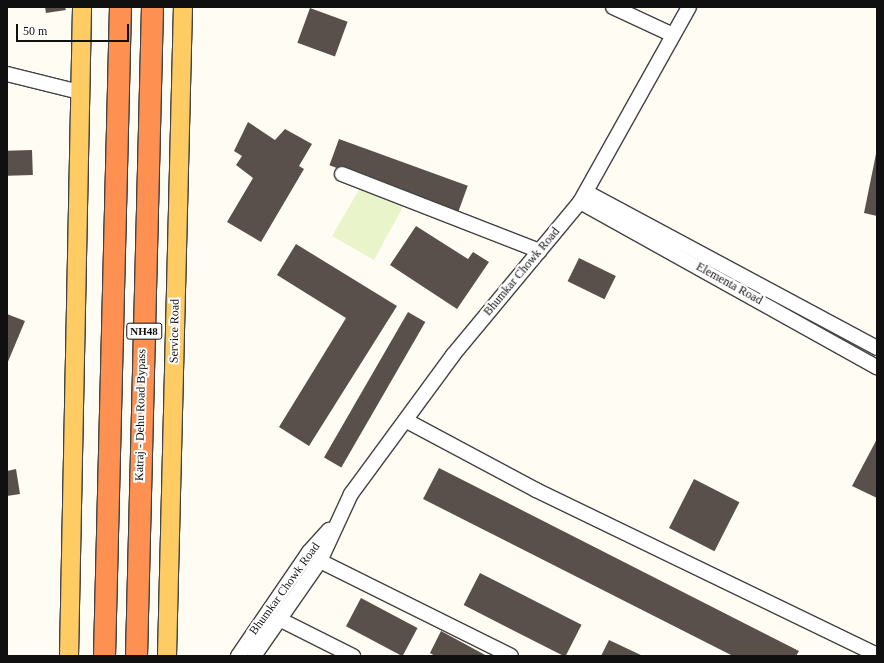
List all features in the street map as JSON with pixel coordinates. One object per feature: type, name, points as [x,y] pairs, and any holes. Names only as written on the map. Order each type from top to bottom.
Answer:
[{"type":"highway","name":"NH48","points":[[104,656],[120,7]]},
{"type":"highway","name":"Katraj - Dehu Road Bypass","points":[[136,656],[152,7]]},
{"type":"main road","points":[[69,656],[82,7]]},
{"type":"main road","name":"Service Road","points":[[167,656],[183,7]]},
{"type":"street","points":[[614,7],[673,35]]},
{"type":"street","name":"Bhumkar Chowk Road","points":[[254,656],[320,561],[335,524],[351,494],[407,421],[452,355],[540,251],[583,197],[689,7]]},
{"type":"street","points":[[7,74],[80,92]]},
{"type":"street","points":[[342,174],[540,251]]},
{"type":"street","name":"Elementa Road","points":[[583,197],[680,250],[877,367]]},
{"type":"street","name":"Elementa Road","points":[[680,250],[877,348]]},
{"type":"street","points":[[407,421],[536,490],[873,653],[873,656]]},
{"type":"street","name":"Bhumkar Chowk Road","points":[[238,656],[309,552],[335,524]]},
{"type":"street","points":[[320,561],[511,656]]},
{"type":"street","points":[[279,619],[353,656]]},
{"type":"green space","points":[[360,188],[405,203],[374,260],[332,236]]},
{"type":"building","points":[[45,7],[65,7],[66,10],[46,13]]},
{"type":"building","points":[[310,8],[348,22],[335,56],[297,43]]},
{"type":"building","points":[[248,122],[275,140],[285,129],[312,144],[299,166],[304,169],[261,242],[227,222],[253,178],[236,165],[242,156],[234,151]]},
{"type":"building","points":[[339,139],[468,186],[458,212],[329,165]]},
{"type":"building","points":[[32,150],[33,175],[8,176],[7,151]]},
{"type":"building","points":[[877,154],[877,216],[864,213]]},
{"type":"building","points":[[416,226],[468,259],[473,252],[489,262],[457,309],[390,265]]},
{"type":"building","points":[[296,244],[397,306],[309,446],[279,427],[346,318],[277,275]]},
{"type":"building","points":[[579,258],[616,276],[604,299],[568,281]]},
{"type":"building","points":[[408,312],[425,322],[341,467],[324,457]]},
{"type":"building","points":[[7,314],[25,321],[7,364]]},
{"type":"building","points":[[877,439],[877,498],[852,486]]},
{"type":"building","points":[[439,468],[799,651],[796,656],[733,656],[423,499]]},
{"type":"building","points":[[16,469],[20,494],[7,496],[7,471]]},
{"type":"building","points":[[694,479],[739,502],[714,551],[669,528]]},
{"type":"building","points":[[480,573],[582,625],[566,656],[564,656],[464,605]]},
{"type":"building","points":[[361,598],[418,628],[402,656],[346,626]]},
{"type":"building","points":[[441,631],[487,656],[435,656],[430,653]]},
{"type":"building","points":[[609,640],[643,656],[601,656]]}]
